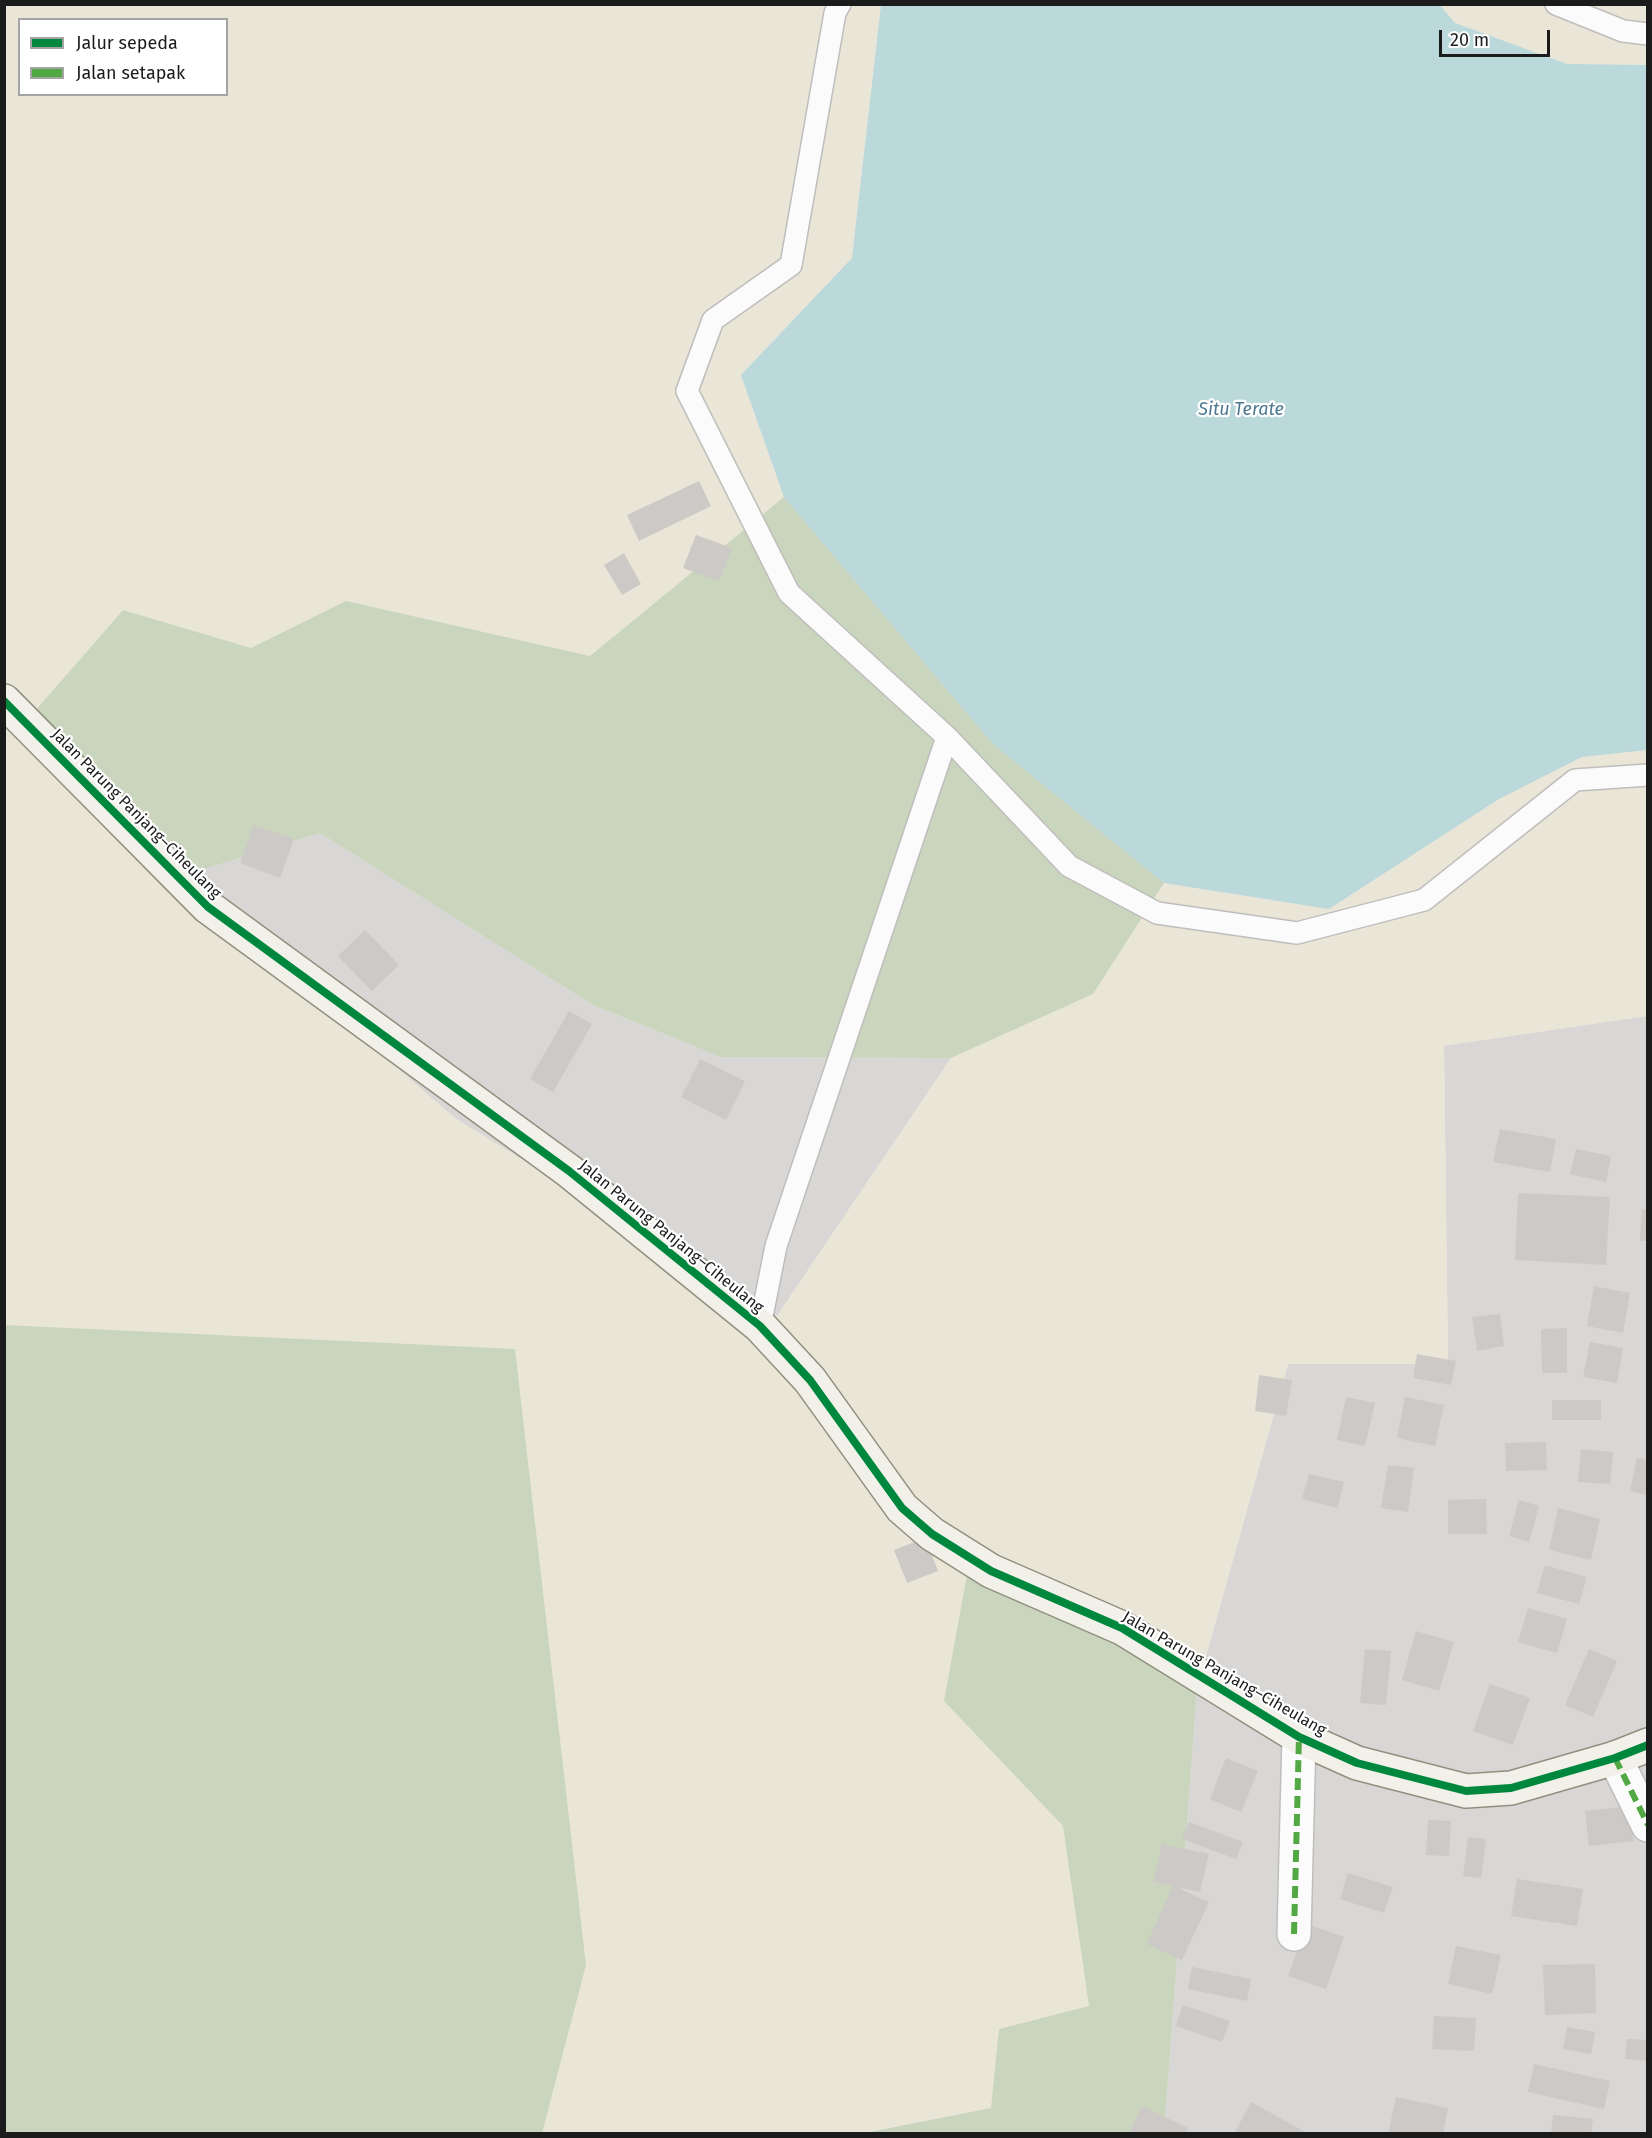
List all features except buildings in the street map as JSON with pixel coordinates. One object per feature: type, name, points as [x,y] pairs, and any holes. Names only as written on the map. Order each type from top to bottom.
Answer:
[{"type":"street","name":"Jalan Parung Panjang–Ciheulang","points":[[4,701],[208,907],[569,1171],[760,1326],[810,1380],[903,1508],[932,1534],[991,1571],[1122,1628],[1299,1737],[1357,1763],[1466,1791],[1511,1788],[1615,1758],[1647,1745]]},
{"type":"street","points":[[1294,1934],[1299,1737]]},
{"type":"street","points":[[1615,1758],[1647,1825]]},
{"type":"lane","points":[[840,4],[835,13],[790,265],[713,320],[687,390],[789,593],[947,737],[1069,866],[1157,913],[1297,933],[1424,900],[1575,780],[1647,775]]},
{"type":"lane","points":[[1556,4],[1623,31],[1647,34]]},
{"type":"lane","points":[[760,1326],[776,1246],[947,737]]},
{"type":"shaded area","points":[[5,5],[881,5],[852,258],[741,375],[784,497],[590,656],[347,601],[251,648],[123,610],[15,734],[456,1119],[777,1316],[951,1058],[1093,994],[1164,883],[1329,909],[1499,799],[1582,757],[1647,750],[1647,1016],[1444,1046],[1448,1364],[1288,1364],[1197,1688],[944,1701],[1063,1826],[1089,2006],[999,2029],[991,2108],[859,2133],[542,2133],[586,1965],[515,1349],[5,1325]]},
{"type":"shaded area","points":[[1440,5],[1647,5],[1647,65],[1567,64],[1454,23]]},
{"type":"shaded area","points":[[320,833],[593,1005],[721,1057],[951,1058],[777,1316],[456,1119],[169,880]]},
{"type":"shaded area","points":[[1647,1016],[1647,2133],[1164,2134],[1197,1688],[1288,1364],[1448,1363],[1444,1045]]},
{"type":"green space","points":[[784,497],[993,744],[1164,883],[1093,994],[951,1058],[721,1057],[593,1005],[320,833],[169,880],[15,734],[123,610],[251,648],[346,601],[590,656]]},
{"type":"green space","points":[[5,1325],[515,1349],[586,1965],[542,2133],[5,2133]]},
{"type":"green space","points":[[971,1553],[1197,1688],[1164,2133],[859,2134],[991,2108],[999,2029],[1089,2006],[1063,1826],[944,1701]]},
{"type":"water","name":"Situ Terate","points":[[881,5],[1440,5],[1455,23],[1567,64],[1647,65],[1647,750],[1582,757],[1499,799],[1329,909],[1164,883],[993,744],[784,497],[741,375],[852,258]]},
{"type":"marked path","points":[[1294,1934],[1299,1737]]},
{"type":"marked path","points":[[1615,1758],[1648,1825]]},
{"type":"cycle path","points":[[4,701],[208,907],[569,1171],[760,1326],[810,1380],[902,1508],[932,1534],[991,1571],[1122,1628],[1299,1737],[1357,1763],[1466,1791],[1511,1788],[1615,1758],[1648,1745]]}]
